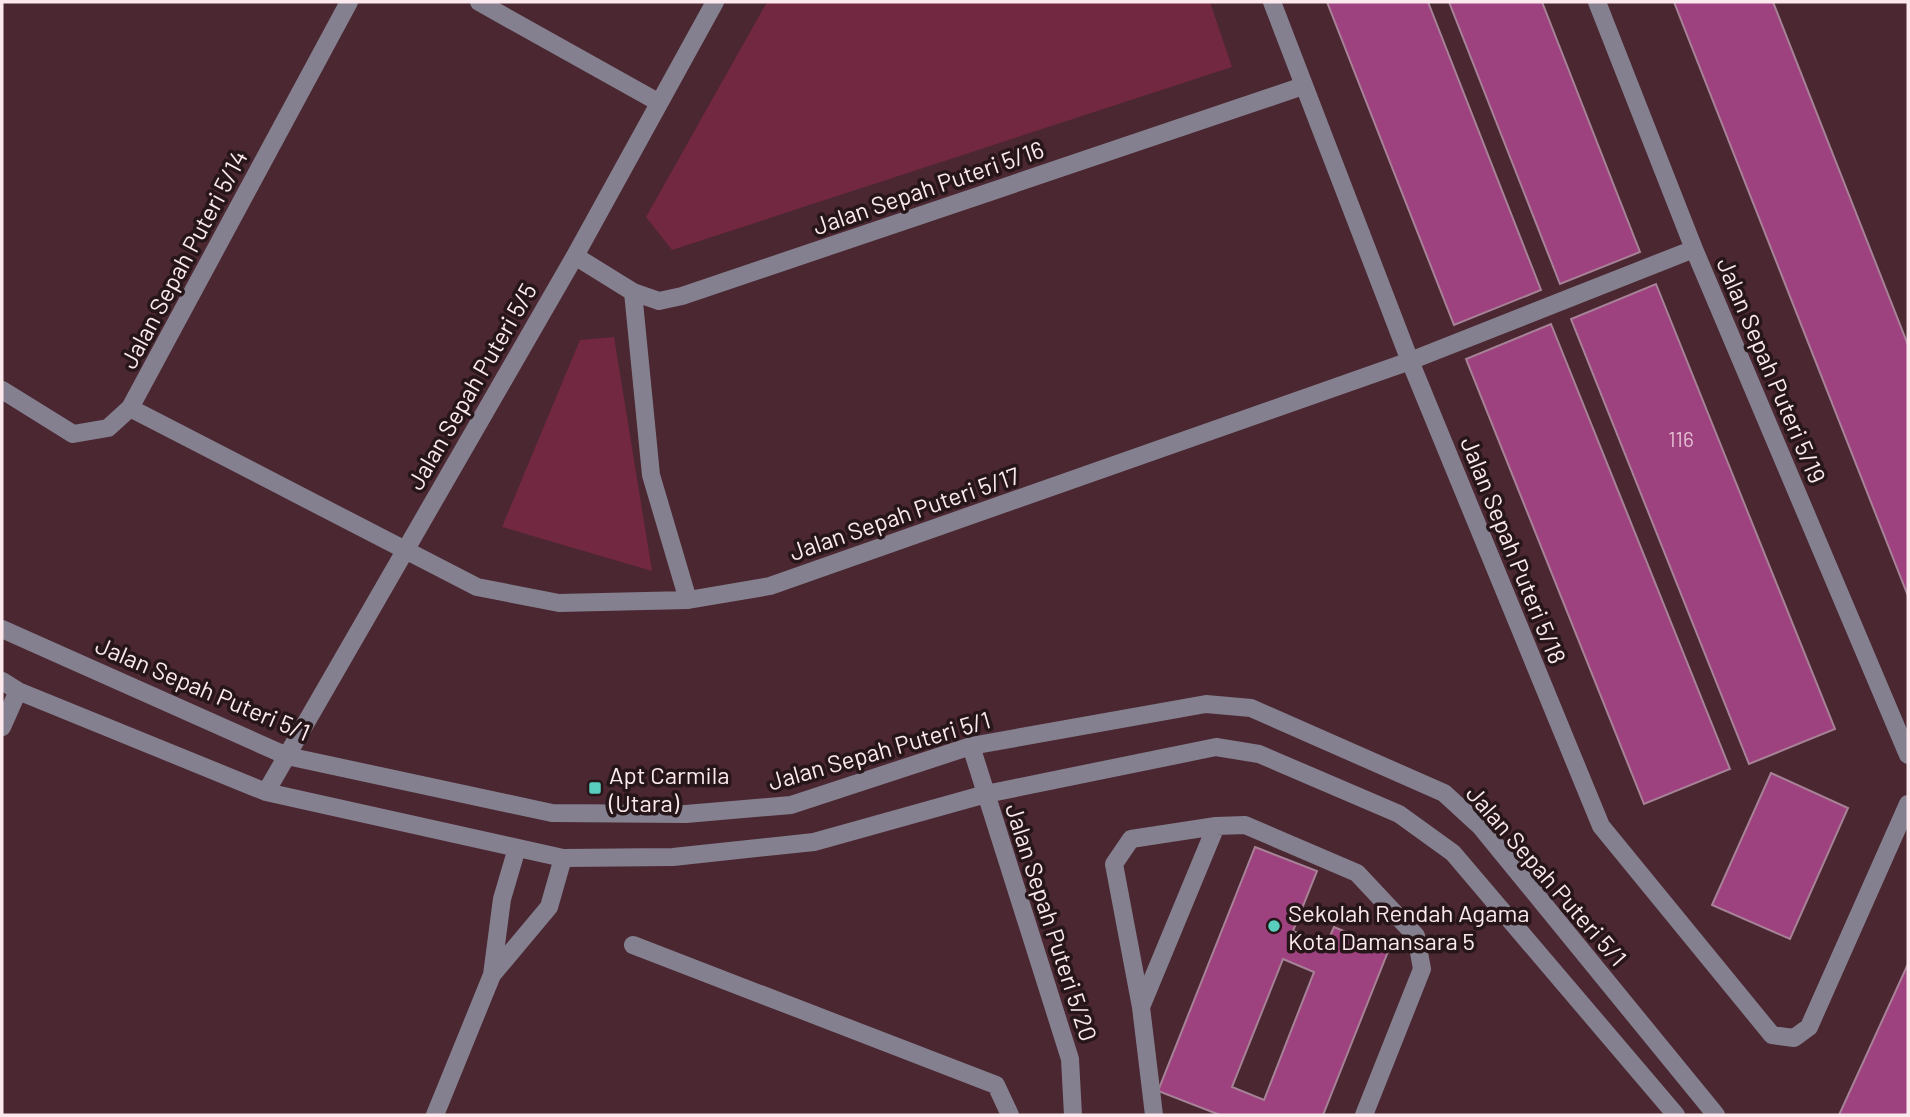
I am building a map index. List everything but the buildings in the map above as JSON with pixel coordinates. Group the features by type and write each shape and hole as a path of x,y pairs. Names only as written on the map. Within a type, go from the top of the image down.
{"street":[{"name":"Jalan Sepah Puteri 5/14","path":"2,390 73,434 108,429 130,408 349,2"},
{"path":"478,2 658,102"},
{"name":"Jalan Sepah Puteri 5/5","path":"266,792 575,256 715,2"},
{"name":"Jalan Sepah Puteri 5/18","path":"1272,2 1410,361 1601,826 1772,1035 1794,1038 1809,1027 1908,803"},
{"name":"Jalan Sepah Puteri 5/19","path":"1597,2 1694,249 1908,755"},
{"name":"Jalan Sepah Puteri 5/16","path":"575,256 633,292 659,301 682,296 1303,86"},
{"name":"Jalan Sepah Puteri 5/17","path":"130,408 477,587 559,603 688,600 770,586 1410,361 1694,249"},
{"path":"633,292 651,475 688,600"},
{"name":"Jalan Sepah Puteri 5/1","path":"2,629 287,756 552,813 686,814 791,805 971,747 1206,704 1251,708 1444,793 1480,826 1716,1115"},
{"path":"2,681 18,691 266,792 563,858 673,857 814,842 986,794 1216,747 1259,754 1399,814 1453,853 1676,1115"},
{"path":"2,727 18,691"},
{"name":"Jalan Sepah Puteri 5/20","path":"971,747 1070,1059 1073,1115"},
{"path":"1154,1115 1141,1007 1114,864 1131,839 1216,826 1245,825 1357,873 1416,936 1422,969 1364,1115"},
{"path":"1141,1007 1216,826"},
{"path":"435,1115 492,975 502,899 517,848"},
{"path":"492,975 549,907 563,858"},
{"path":"633,945 996,1085 1010,1115"}],"shaded area":[{"path":"767,2 1210,2 1232,67 672,250 646,217"},
{"path":"614,337 652,571 502,527 580,340"}],"place":[{"name":"Apt Carmila (Utara)","path":"595,788"},
{"name":"Sekolah Rendah Agama Kota Damansara 5","path":"1274,926"}]}
